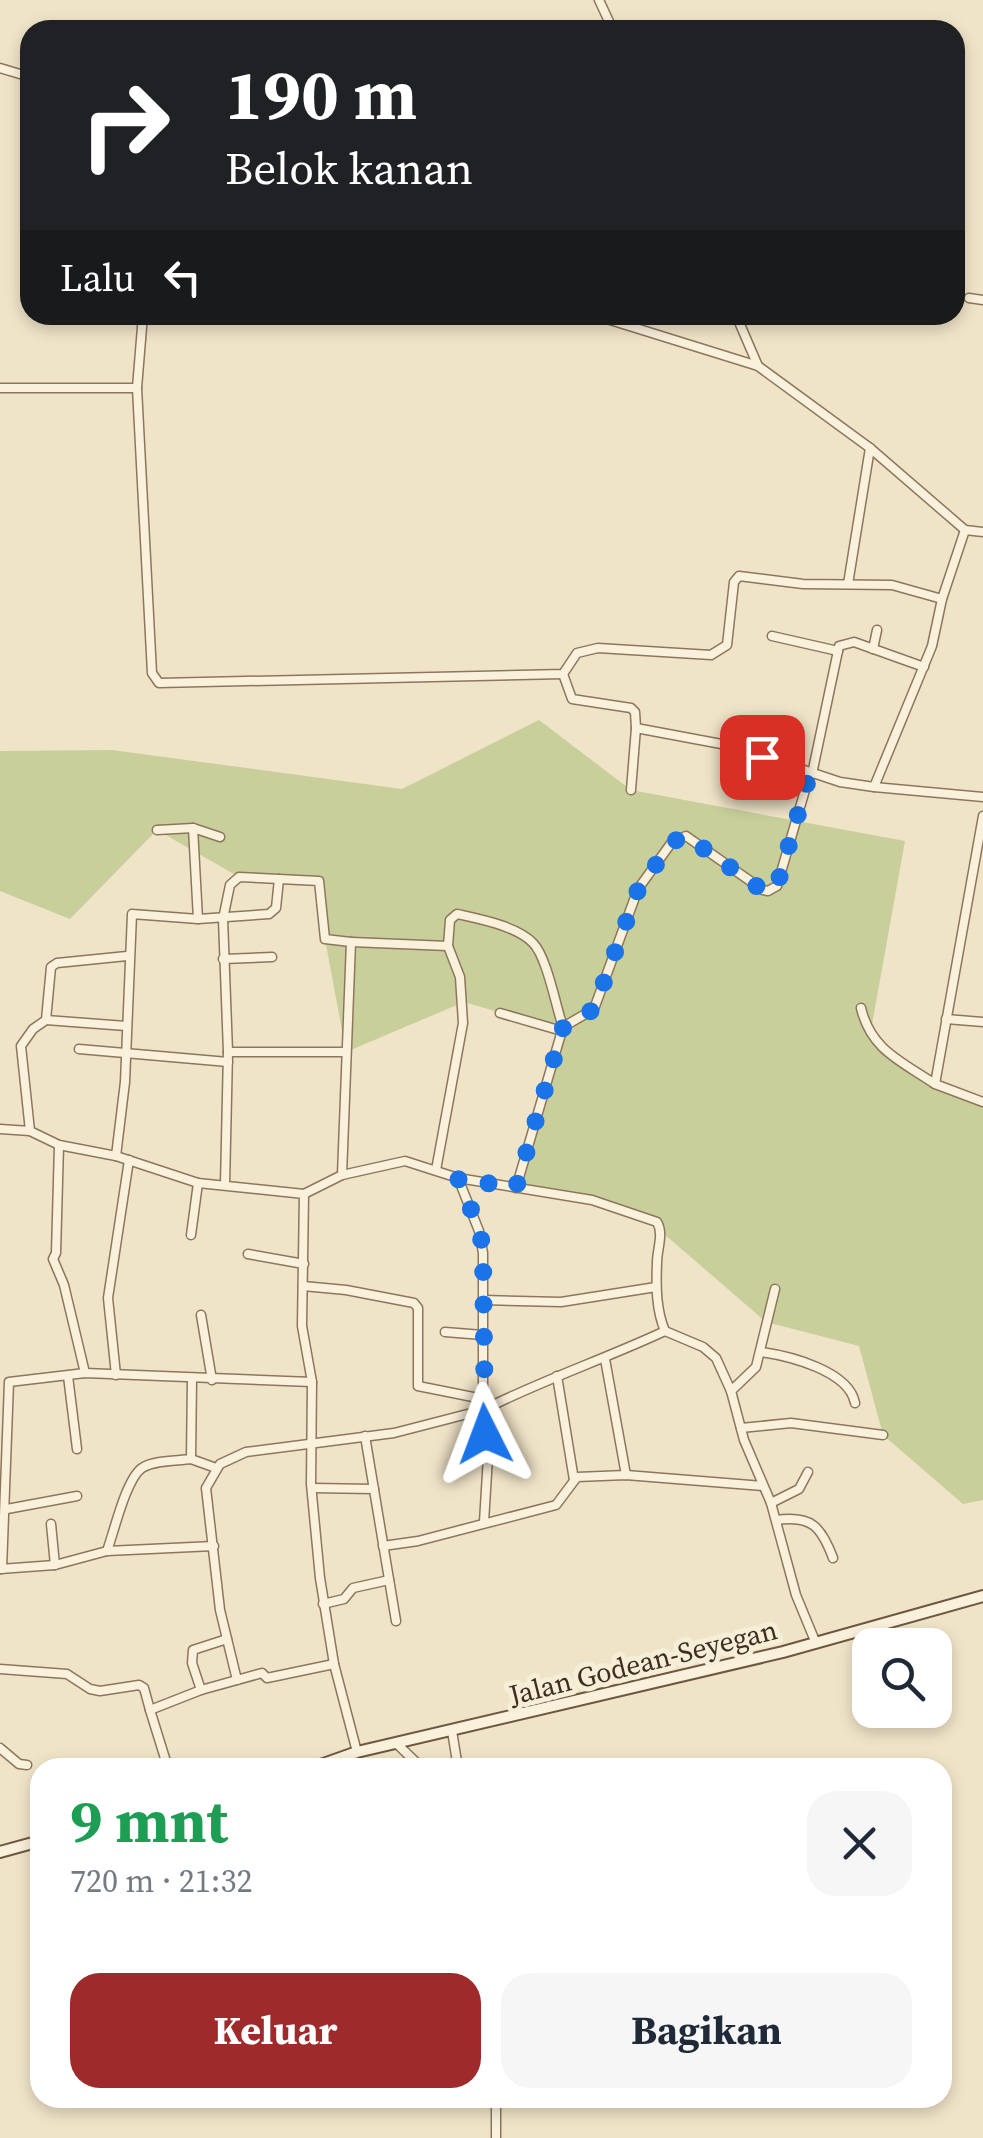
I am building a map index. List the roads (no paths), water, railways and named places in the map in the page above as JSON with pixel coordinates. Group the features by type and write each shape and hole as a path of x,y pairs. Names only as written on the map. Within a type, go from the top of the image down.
{"main road":[{"name":"Jalan Godean-Seyegan","path":"340,1758 783,1652 983,1596"},
{"path":"0,1852 30,1844"}],"street":[{"path":"969,298 983,300"},
{"path":"141,325 137,388 152,673 156,682 563,674"},
{"path":"626,325 758,366 870,448 965,530 983,532"},
{"path":"740,325 758,366"},
{"path":"0,388 137,388"},
{"path":"848,584 870,448"},
{"path":"874,788 912,688 924,667 965,530"},
{"path":"631,790 635,712 631,708 572,699 563,674 571,658 591,649 711,655 720,651 726,645 734,582 740,576 803,584 892,585 942,599"},
{"path":"874,649 877,630"},
{"path":"772,636 838,651"},
{"path":"500,1013 563,1029 594,1009 638,890 672,842 686,836 762,890 777,886 811,773 838,651 846,642 924,667"},
{"path":"636,728 732,746 852,785 983,797"},
{"path":"935,1084 983,816"},
{"path":"157,830 193,828 220,837"},
{"path":"193,828 198,919"},
{"path":"225,1185 228,1057 223,919 234,879 320,882 325,939 448,946"},
{"path":"116,1156 126,1051 132,914 223,919 274,912 279,879"},
{"path":"436,1170 463,1023 460,977 448,946 450,920 457,914 529,939 538,950 563,1029 516,1188"},
{"path":"342,1176 351,942"},
{"path":"46,1020 48,983 54,964 128,956"},
{"path":"223,959 272,957"},
{"path":"861,1008 866,1028 876,1044 935,1084 983,1102"},
{"path":"946,1019 983,1022"},
{"path":"30,1132 21,1046 32,1028 46,1020 126,1026"},
{"path":"78,1049 228,1057 346,1052"},
{"path":"0,1129 30,1132 59,1145 116,1156 198,1183 304,1194 342,1176 405,1161 458,1178 592,1200 657,1222 661,1228 656,1287 660,1318 665,1331 703,1347 716,1358 731,1391 776,1520 796,1594 815,1641"},
{"path":"59,1145 53,1259 64,1286 85,1374"},
{"path":"116,1375 108,1298 129,1160"},
{"path":"458,1178 480,1231 484,1300 482,1410 488,1457 484,1522"},
{"path":"191,1235 198,1183"},
{"path":"304,1194 302,1326 312,1382 312,1488 323,1604 356,1752"},
{"path":"248,1254 304,1264"},
{"path":"303,1286 414,1303 418,1308 418,1386 483,1400"},
{"path":"484,1300 561,1302 656,1287"},
{"path":"731,1391 756,1367 776,1289"},
{"path":"201,1315 212,1380"},
{"path":"237,1680 217,1592 206,1488 216,1468 230,1457 246,1452 394,1433 482,1410 534,1384 605,1359 665,1331"},
{"path":"445,1332 483,1335"},
{"path":"761,1352 790,1357 845,1382 856,1403"},
{"path":"605,1359 626,1474"},
{"path":"214,1546 107,1552 54,1565 1,1569 7,1509 3,1404 9,1382 85,1374 312,1382"},
{"path":"68,1376 77,1449"},
{"path":"383,1546 556,1506 574,1480 557,1376"},
{"path":"191,1460 192,1379"},
{"path":"741,1428 791,1423 883,1436"},
{"path":"365,1436 396,1621"},
{"path":"107,1552 123,1503 140,1469 148,1464 191,1460 216,1468"},
{"path":"770,1503 800,1489 808,1472"},
{"path":"574,1480 626,1474 763,1486"},
{"path":"312,1488 374,1489"},
{"path":"7,1509 77,1496"},
{"path":"776,1520 797,1517 814,1526 824,1534 833,1558"},
{"path":"51,1524 54,1565"},
{"path":"323,1604 344,1599 353,1588 389,1580"},
{"path":"201,1690 192,1662 193,1650 227,1639"},
{"path":"150,1710 262,1673 267,1678 334,1664"},
{"path":"0,1669 67,1674 100,1691 139,1685 144,1688 165,1758"},
{"path":"452,1731 456,1758"},
{"path":"397,1744 412,1758"},
{"path":"0,1748 19,1764 27,1765"},
{"path":"496,2108 496,2138"}]}
